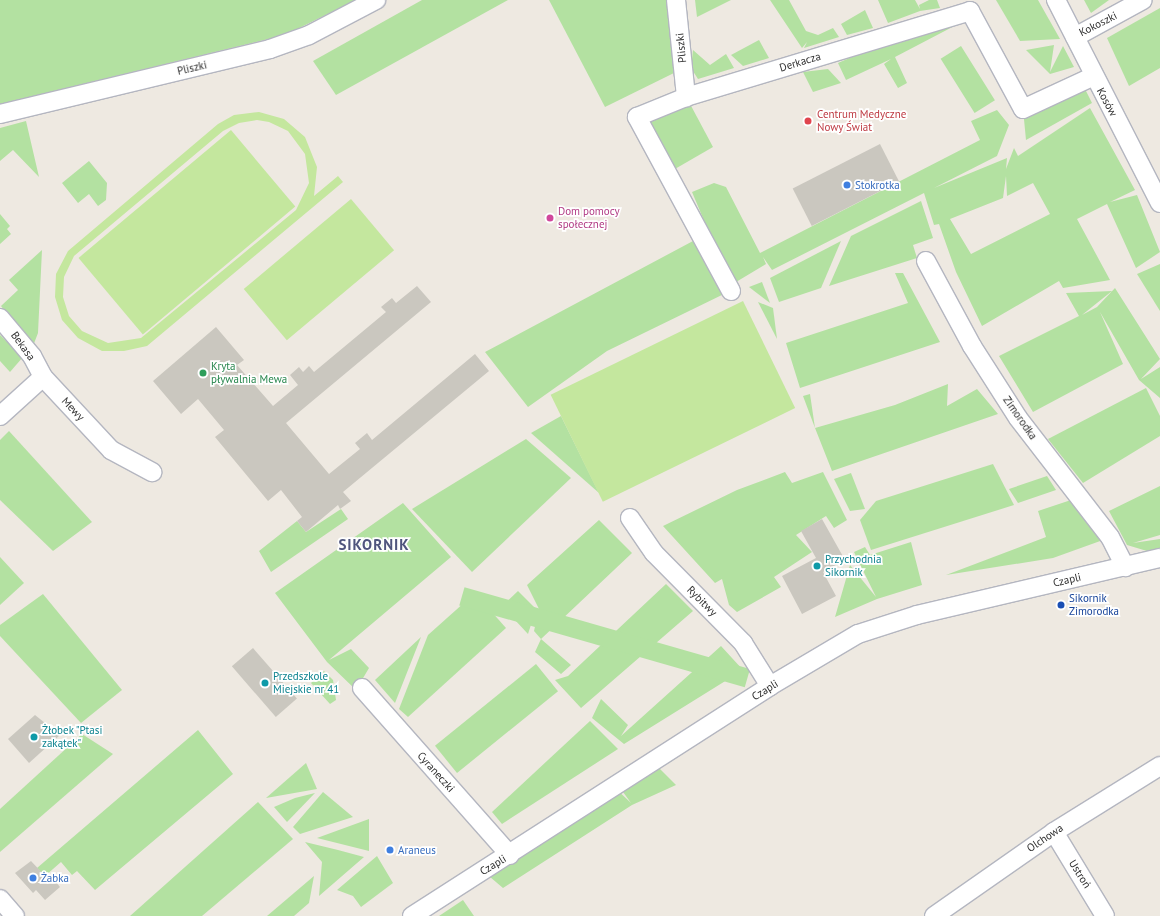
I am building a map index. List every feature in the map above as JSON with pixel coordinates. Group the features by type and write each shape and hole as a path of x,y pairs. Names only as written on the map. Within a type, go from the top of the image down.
{"street":[{"name":"Pliszki","path":"0,114 270,49 302,38 376,0"},
{"name":"Pliszki","path":"676,0 686,97"},
{"name":"Kosów","path":"1056,0 1160,203"},
{"name":"Kokoszki","path":"1074,36 1143,0"},
{"name":"Derkacza","path":"731,290 637,117 686,97 970,11 1023,110 1094,76"},
{"name":"Zimorodka","path":"926,261 972,346 1018,418 1110,537 1125,567"},
{"name":"Bekasa","path":"0,318 32,356 43,377"},
{"path":"0,416 43,377"},
{"name":"Mewy","path":"43,377 111,450 152,472"},
{"name":"Rybitwy","path":"630,518 654,553 743,643 770,686"},
{"name":"Czapli","path":"412,916 510,855 770,686 858,634 917,615 1160,558"},
{"name":"Cyraneczki","path":"362,688 510,855"},
{"name":"Olchowa","path":"934,916 1054,832 1160,766"},
{"name":"Ustroń","path":"1054,832 1105,916"},
{"path":"0,899 15,916"}],"green space":[{"path":"0,0 356,0 285,35 0,104"},
{"path":"422,0 508,0 336,95 313,61"},
{"path":"549,0 667,0 676,72 605,107"},
{"path":"695,0 731,0 697,17"},
{"path":"770,0 789,0 806,31 818,35 833,28 839,37 804,48 807,42 802,48"},
{"path":"878,0 915,0 920,9 919,5 929,0 937,0 940,8 920,11 888,23"},
{"path":"996,0 1038,0 1060,39 1020,41"},
{"path":"1084,0 1109,0 1091,13"},
{"path":"1160,8 1160,68 1129,86 1107,38"},
{"path":"865,10 873,28 847,35 841,24"},
{"path":"962,22 895,57 907,83 898,88 884,64 891,59 846,80 838,63 884,43"},
{"path":"759,40 769,58 743,66 731,55"},
{"path":"1054,45 1050,72 1063,46 1074,67 1050,74 1026,50"},
{"path":"961,46 995,100 975,113 941,59"},
{"path":"693,50 710,65 726,54 734,68 698,79 691,68"},
{"path":"828,69 841,83 813,92 803,72"},
{"path":"1082,83 1092,103 1026,140 1023,109"},
{"path":"689,102 713,147 668,173 643,114"},
{"path":"1090,108 1135,190 1110,202 1137,195 1160,252 1136,268 1107,204 1077,219 1110,280 1063,288 1059,281 982,326 956,272 939,224 934,225 924,193 772,270 763,257 766,264 731,285 692,192 714,183 726,187 760,253 980,140 971,121 997,110 1009,125 997,156 934,188 1007,158 1006,169 1014,148 1018,156","holes":["1006,176 1007,196 1033,183 1050,214 971,254 950,219 1003,198"]},
{"path":"259,112 284,119 305,137 317,167 314,196 338,176 343,182 147,346 124,351 102,351 78,338 62,320 55,297 56,274 68,251 218,124 234,115","holes":["257,120 269,122 288,131 305,154 309,183 296,210 141,338 108,343 82,331 69,316 63,297 64,277 74,256 223,131 239,123"]},
{"path":"26,121 39,177 13,150 0,161 0,128"},
{"path":"231,130 295,207 143,335 79,258"},
{"path":"89,161 107,183 106,200 98,206 89,194 78,203 62,183"},
{"path":"351,199 394,250 287,340 244,289"},
{"path":"921,201 933,238 913,245 917,258 829,286 851,236"},
{"path":"0,214 10,226 7,229 11,234 0,244"},
{"path":"693,241 726,293 607,351 528,407 485,352"},
{"path":"841,241 821,288 779,302 770,278"},
{"path":"42,250 38,333 33,346 1,306 18,290 9,280"},
{"path":"1160,264 1160,311 1137,274"},
{"path":"895,273 903,273 940,342 800,388 786,343 908,303"},
{"path":"762,282 770,303 749,287"},
{"path":"1115,288 1160,359 1141,379 1160,367 1160,398 1139,380 1100,312 1123,364 1033,412 999,356 1079,316 1066,293 1112,291 1082,315 1097,307"},
{"path":"743,301 795,408 603,502 551,395"},
{"path":"758,302 773,308 777,339"},
{"path":"0,335 23,357 10,372 0,361"},
{"path":"948,384 947,406 977,389 998,414 832,471 815,428 895,405"},
{"path":"1146,388 1160,416 1160,436 1083,483 1048,439"},
{"path":"810,394 815,428 803,396"},
{"path":"561,416 599,493 531,433"},
{"path":"9,431 92,522 53,551 0,500 0,440"},
{"path":"526,439 571,478 472,572 412,509"},
{"path":"993,464 1014,505 871,550 860,520 876,501"},
{"path":"785,472 792,483 823,472 847,520 834,528 826,516 796,535 812,552 774,577 781,587 737,612 729,605 722,579 715,583 663,526 737,490"},
{"path":"851,473 865,509 850,511 834,479"},
{"path":"1047,476 1056,490 1018,503 1009,489"},
{"path":"1160,486 1160,535 1133,543 1160,539 1160,548 1147,551 1127,545 1109,511"},
{"path":"1074,499 1103,540 1053,558 946,575 1046,537 1038,511"},
{"path":"403,503 451,557 329,660 351,649 369,668 356,690 327,662 275,593"},
{"path":"341,509 348,519 271,572 259,551 297,521 306,532"},
{"path":"599,520 632,553 541,639 534,631 539,609 527,585"},
{"path":"911,542 922,585 877,599 835,617 850,565 876,597 854,552 865,547 870,555"},
{"path":"0,557 24,583 0,605"},
{"path":"666,584 693,611 581,708 555,680 568,676"},
{"path":"465,587 750,669 745,687 459,605"},
{"path":"518,591 536,609 528,634 502,606"},
{"path":"475,593 506,628 408,717 399,709 428,635"},
{"path":"43,594 122,690 81,723 0,636 0,625"},
{"path":"421,637 395,703 375,680"},
{"path":"541,639 571,665 561,674 535,652"},
{"path":"721,646 743,670 624,744 592,718 601,699 628,725 621,736"},
{"path":"536,664 558,691 457,773 435,746"},
{"path":"324,671 333,680 336,700 330,704 311,683"},
{"path":"590,721 618,749 502,824 492,812"},
{"path":"198,730 233,774 95,890 77,871 72,875 61,862 45,876 37,868"},
{"path":"82,734 113,754 0,852 0,809"},
{"path":"306,763 317,789 266,798"},
{"path":"657,766 676,785 632,805 503,888 483,871 614,787 631,803 618,785"},
{"path":"323,792 353,817 300,834 293,827"},
{"path":"315,793 287,822 274,807 295,798"},
{"path":"258,802 293,839 202,916 130,916"},
{"path":"369,819 369,851 317,838"},
{"path":"305,842 364,857 319,896 322,862"},
{"path":"377,856 393,883 361,907 353,896 337,890"},
{"path":"314,876 309,903 294,916 267,916"},
{"path":"463,900 474,916 439,916"}],"building":[{"name":"Stokrotka","path":"880,144 899,181 812,226 793,188"},
{"path":"417,286 431,302 286,423 329,474 360,449 355,443 367,433 372,440 475,354 489,371 343,492 351,501 340,509 338,505 306,532 297,521 302,517 281,490 268,501 215,437 224,430 198,399 181,414 153,381 216,327 244,360 237,365 273,406 298,385 290,375 299,367 303,372 309,366 314,372 386,312 381,307 392,298 396,303"},
{"name":"Przychodnia Sikornik","path":"822,519 845,560 823,572 836,596 802,614 782,576 816,558 801,531"},
{"name":"Przedszkole Miejskie nr 41","path":"253,648 297,699 276,717 232,666"},
{"name":"Żłobek \"Ptasi zakątek\"","path":"35,715 60,735 29,763 8,739"},
{"name":"Żabka","path":"31,861 48,879 51,876 60,887 45,900 36,890 33,893 15,873"}],"place":[{"name":"Centrum Medyczne Nowy Świat","path":"808,121"},
{"name":"Stokrotka","path":"847,185"},
{"name":"Dom pomocy społecznej","path":"550,218"},
{"name":"Kryta pływalnia Mewa","path":"203,373"},
{"name":"Przychodnia Sikornik","path":"817,566"},
{"name":"Sikornik Zimorodka","path":"1061,605"},
{"name":"Przedszkole Miejskie nr 41","path":"265,683"},
{"name":"Żłobek \"Ptasi zakątek\"","path":"34,737"},
{"name":"Araneus","path":"390,850"},
{"name":"Żabka","path":"33,878"}],"district":[{"name":"SIKORNIK","path":"374,545"}]}
